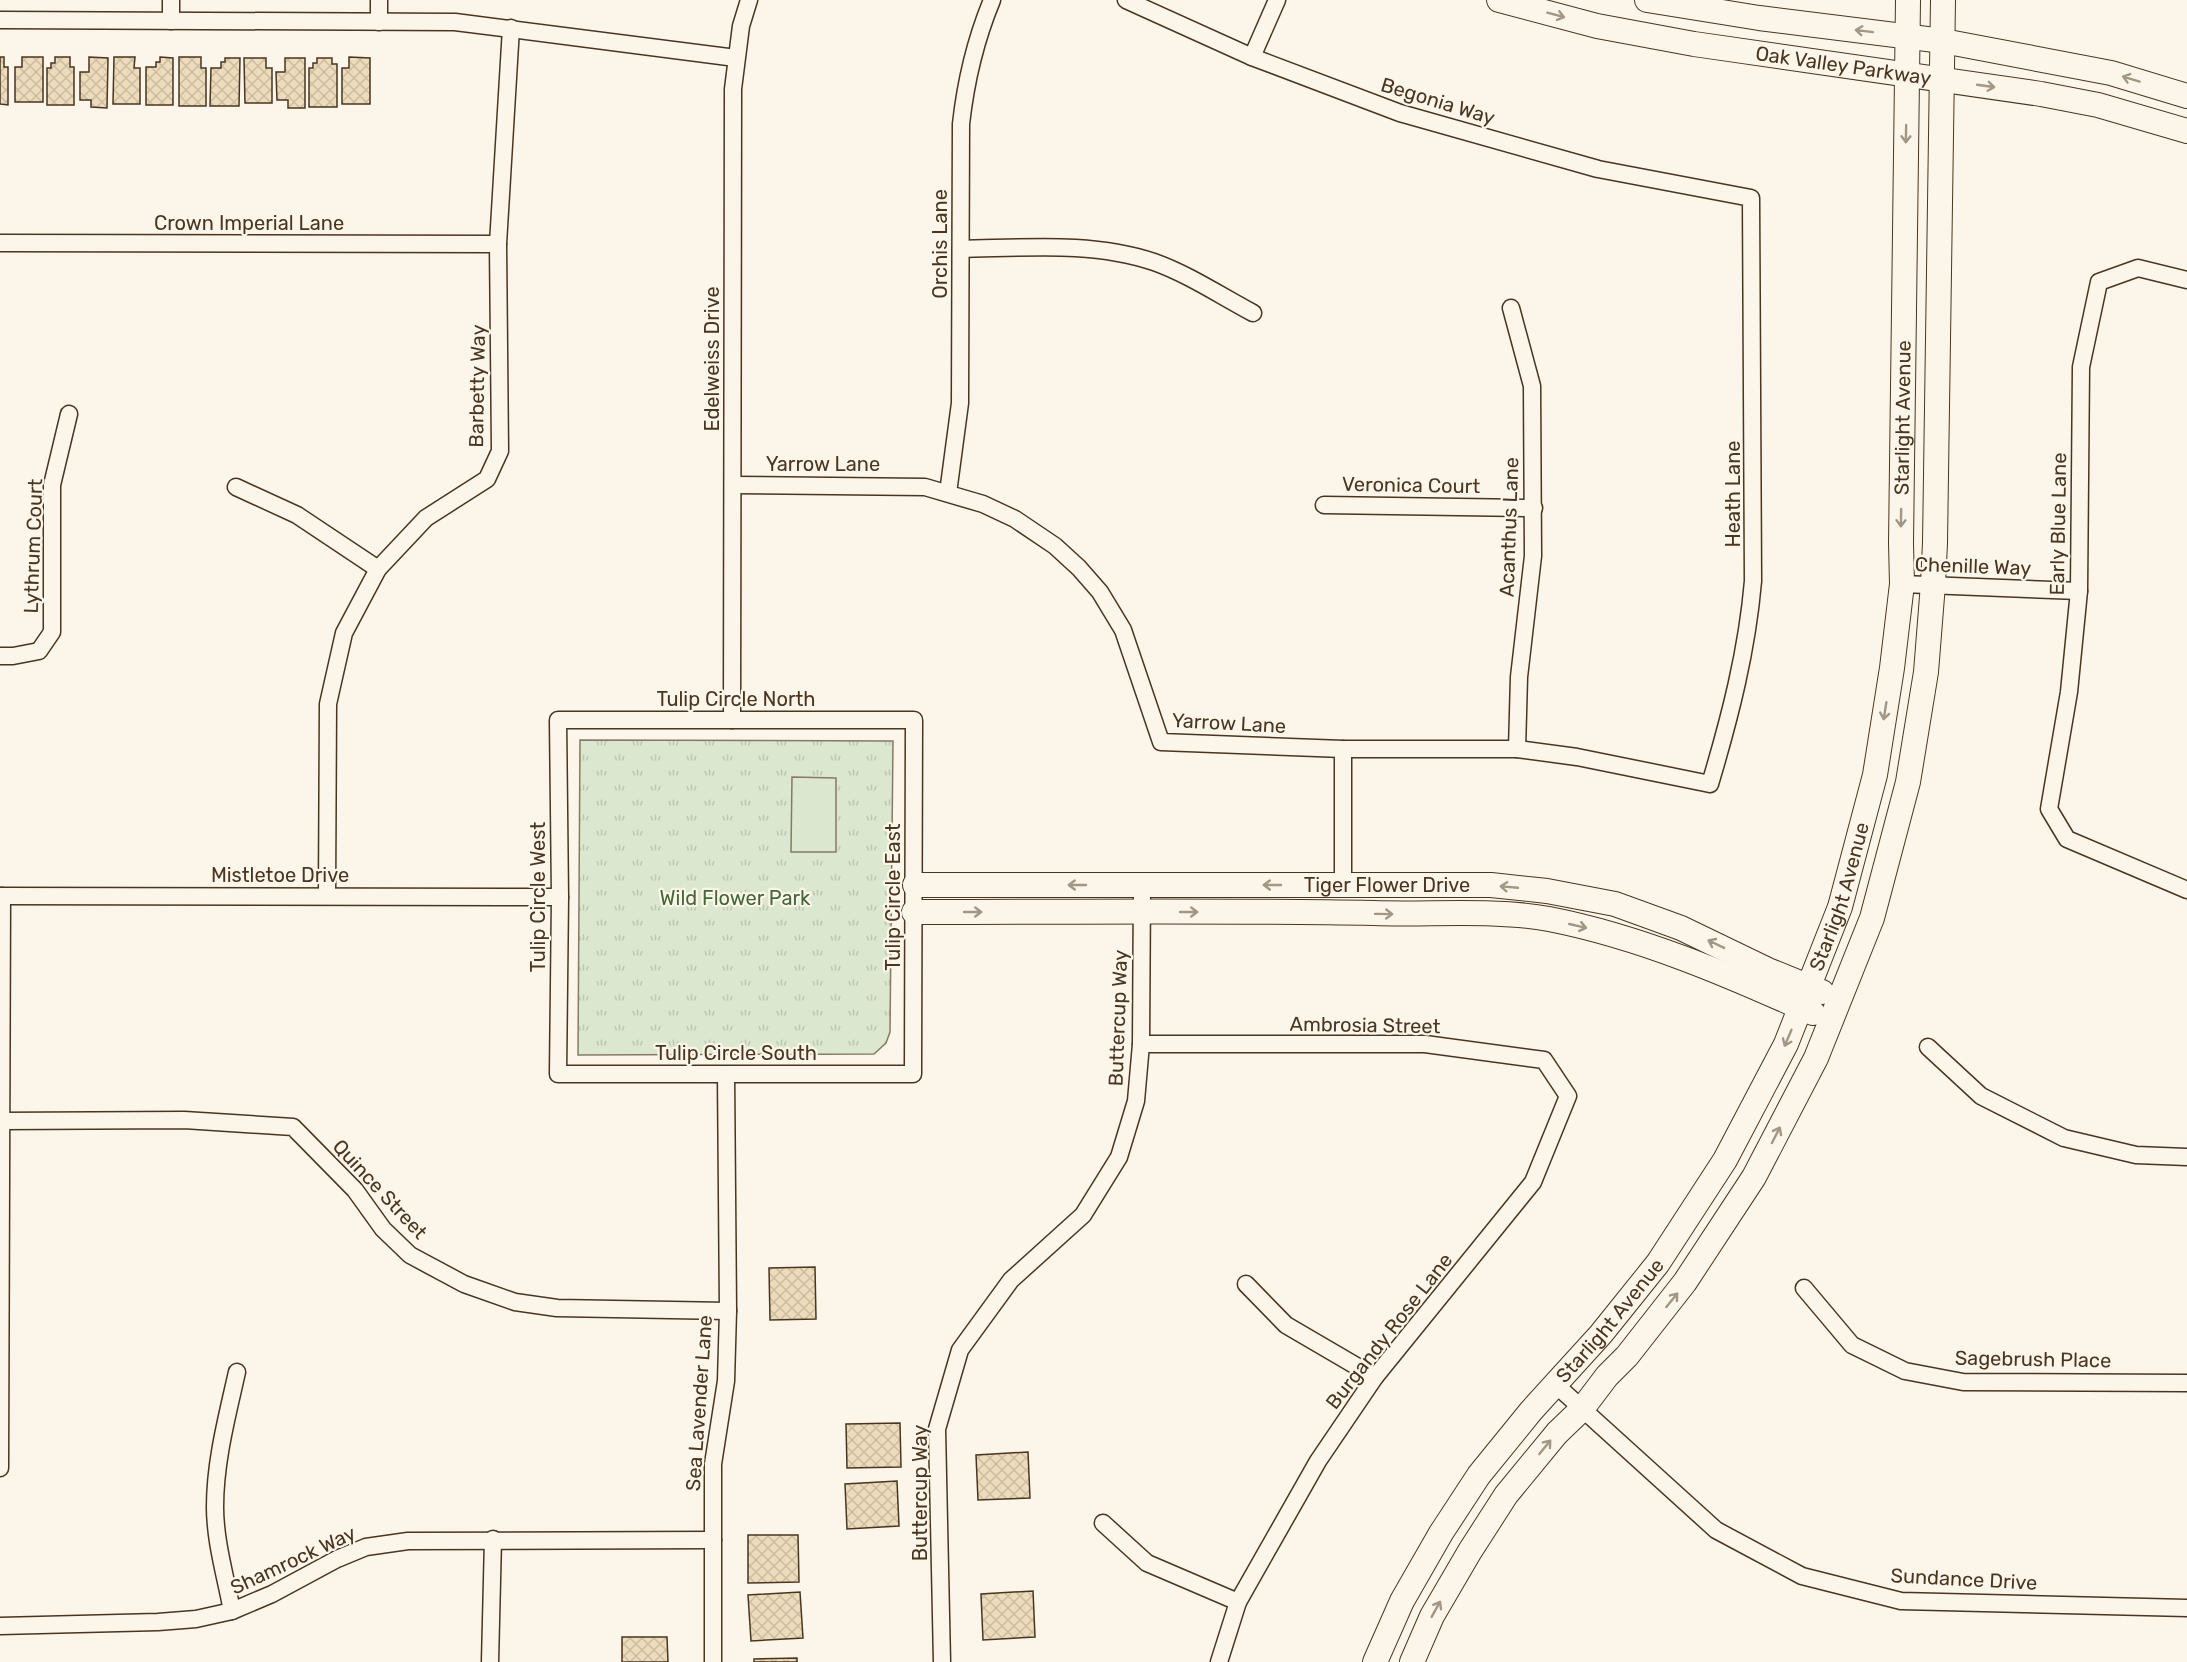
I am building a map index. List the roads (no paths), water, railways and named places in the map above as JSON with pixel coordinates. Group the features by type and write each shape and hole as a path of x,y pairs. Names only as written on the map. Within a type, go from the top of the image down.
{"street":[{"path":"171,0 171,21"},
{"path":"379,0 379,22"},
{"name":"Edelweiss Drive","path":"732,720 733,88 741,26 749,0"},
{"name":"Orchis Lane","path":"948,493 960,403 961,124 966,82 982,25 993,0"},
{"name":"Begonia Way","path":"1126,0 1252,57 1400,113 1531,152 1598,169 1751,198"},
{"path":"1252,57 1277,0"},
{"name":"Oak Valley Parkway","path":"1499,0 1597,26 1694,44 2041,94 2098,105 2187,131"},
{"name":"Oak Valley Parkway","path":"1647,0 1759,18 1943,41 2111,73 2187,96"},
{"name":"Starlight Avenue","path":"1375,1662 1402,1601 1479,1475 1530,1411 1601,1334 1658,1263 1719,1170 1786,1044 1840,907 1875,776 1902,584 1908,0"},
{"name":"Starlight Avenue","path":"1412,1662 1432,1616 1500,1504 1557,1433 1582,1409 1686,1282 1748,1187 1816,1058 1872,918 1908,782 1926,672 1934,584 1943,0"},
{"path":"0,20 455,22 736,58"},
{"name":"Barbetty Way","path":"327,897 328,704 344,633 378,568 426,518 487,478 500,451 498,244 511,28"},
{"name":"Heath Lane","path":"1710,784 1735,696 1750,618 1753,581 1751,198"},
{"name":"Crown Imperial Lane","path":"0,243 498,244"},
{"path":"961,249 1067,248 1126,255 1154,262 1179,273 1253,313"},
{"name":"Early Blue Lane","path":"2187,280 2138,268 2099,282 2081,367 2079,591 2069,692 2049,809 2067,839 2187,890"},
{"name":"Acanthus Lane","path":"1511,308 1532,386 1534,508 1533,556 1519,677 1517,749"},
{"name":"Lythrum Court","path":"6,656 39,651 51,632 52,485 69,414"},
{"name":"Yarrow Lane","path":"733,485 925,487 982,504 1016,519 1055,546 1100,592 1123,630 1161,742 1343,748 1517,749 1576,757 1710,784"},
{"path":"236,487 297,515 378,568"},
{"name":"Veronica Court","path":"1324,505 1534,508"},
{"name":"Chenille Way","path":"1902,584 2079,591"},
{"name":"Tulip Circle North","path":"558,720 914,720"},
{"name":"Tulip Circle West","path":"558,720 560,897 558,1074"},
{"name":"Tulip Circle East","path":"913,1074 914,720"},
{"path":"1343,748 1343,884"},
{"name":"Tiger Flower Drive","path":"915,885 1491,885 1547,891 1615,904 1681,928 1768,970 1804,997"},
{"name":"Buttercup Way","path":"942,1662 937,1430 960,1350 1011,1280 1083,1215 1119,1157 1136,1101 1141,1044 1142,885"},
{"path":"0,1468 1,896"},
{"name":"Mistletoe Drive","path":"1,896 560,897"},
{"name":"Tiger Flower Drive","path":"914,912 1501,915 1548,919 1661,951 1753,986 1804,997 1834,1010"},
{"name":"Ambrosia Street","path":"1141,1044 1425,1044 1544,1060 1568,1096"},
{"path":"1928,1047 1981,1096 2064,1138 2136,1155 2187,1157"},
{"name":"Tulip Circle South","path":"558,1074 913,1074"},
{"name":"Sea Lavender Lane","path":"712,1662 713,1464 726,1381 728,1311 726,1075"},
{"name":"Burgandy Rose Lane","path":"1219,1662 1238,1602 1318,1461 1374,1377 1533,1182 1568,1096"},
{"name":"Quince Street","path":"1,1121 184,1120 293,1127 355,1190 383,1228 410,1255 464,1284 515,1302 557,1308 728,1311"},
{"path":"1246,1284 1286,1325 1374,1377"},
{"name":"Sagebrush Place","path":"1804,1288 1852,1345 1905,1371 1963,1382 2187,1383"},
{"path":"232,1611 215,1510 218,1455 237,1372"},
{"name":"Sundance Drive","path":"1556,1385 1716,1530 1802,1576 1901,1601 2187,1608"},
{"path":"1103,1523 1148,1563 1238,1602"},
{"path":"490,1662 493,1539"},
{"name":"Shamrock Way","path":"0,1626 196,1619 232,1611 272,1594 337,1559 366,1547 408,1541 713,1540"}],"park label":[{"name":"Wild Flower Park","path":"735,898"}]}
